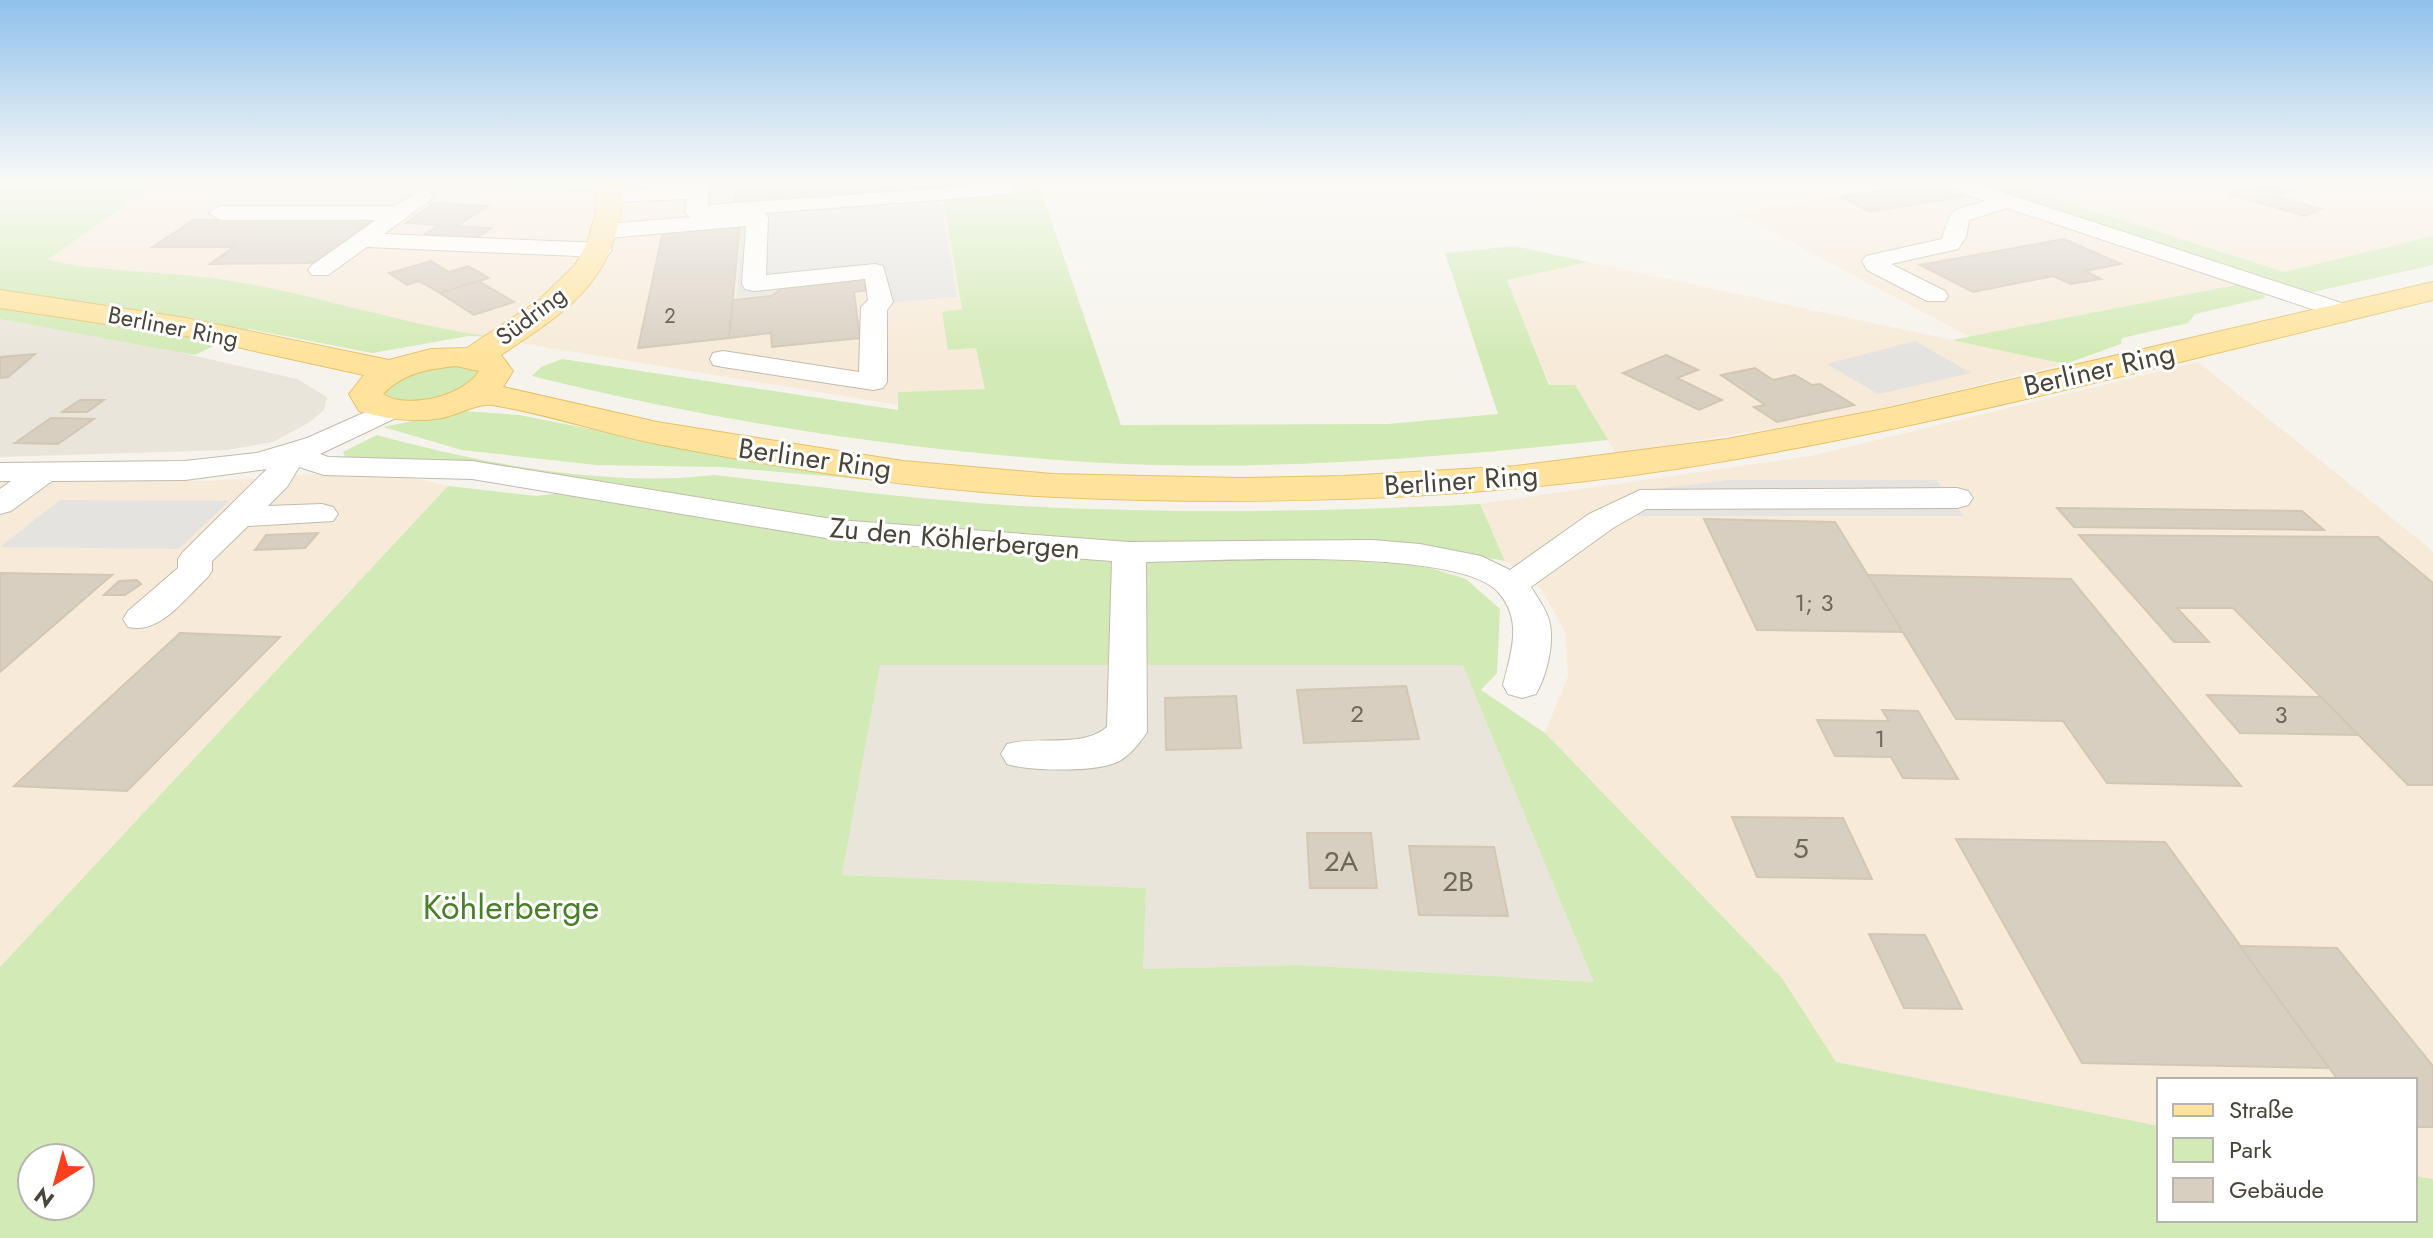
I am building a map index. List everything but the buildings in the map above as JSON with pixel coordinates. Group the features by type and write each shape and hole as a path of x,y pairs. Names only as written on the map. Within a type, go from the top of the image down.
{"main road":[{"name":"Südring","path":"388,411 434,408 477,375 584,273 604,241"},
{"name":"Berliner Ring","path":"0,299 186,327 392,371 434,358 477,375 657,433 903,472 1052,485 1241,490 1344,488 1516,477 1727,450 1889,419 2433,291"},
{"path":"388,411 371,404 366,394 374,383 392,371"}],"street":[{"path":"320,270 360,241"},
{"path":"377,241 562,250 601,241"},
{"path":"538,241 562,250"},
{"path":"723,359 873,382 874,307 881,302 875,271 754,284 756,241"},
{"path":"1936,296 1875,265 1874,261 1950,244 1952,241"},
{"path":"2129,241 2345,312"},
{"path":"0,472 186,470 238,464 292,453 344,434 388,411"},
{"path":"141,619 195,571 195,559 276,480 292,453"},
{"name":"Zu den Köhlerbergen","path":"292,453 324,466 472,470 838,530 1129,552 1373,550 1420,554 1469,563 1512,584"},
{"path":"0,504 45,471"},
{"path":"1522,685 1533,641 1531,618 1512,584 1601,521 1640,500 1957,498"},
{"path":"239,516 322,514"},
{"path":"1021,754 1104,752 1127,732 1129,552"}],"shaded area":[{"path":"75,241 950,241 962,310 949,350 976,348 986,389 898,392 899,405 441,330 306,296 46,261"},
{"path":"740,241 948,241 957,297 889,303 874,274 796,281 770,295 737,297"},
{"path":"1788,241 2120,241 2246,282 1972,338"},
{"path":"2187,241 2413,241 2284,272"},
{"path":"1588,262 2065,364 1853,415 1616,454 1575,386 1550,385 1507,280"},
{"path":"0,319 147,345 297,379 327,397 324,410 310,422 273,442 227,450 0,457"},
{"path":"1915,341 1971,373 1878,394 1827,364"},
{"path":"2198,362 2433,551 2433,1179 2417,1176 2417,1078 2157,1078 2157,1126 1836,1062 1782,978 1545,733 1568,676 1565,632 1541,589 1505,561 1480,504 1811,456"},
{"path":"316,474 420,479 448,486 0,967 0,479 74,477 208,481"},
{"path":"1729,480 1936,480 1964,516 1638,516 1639,491"},
{"path":"60,500 229,501 179,549 0,547"},
{"path":"880,664 1464,665 1595,982 1298,965 1142,969 1146,888 842,875"}],"green space":[{"path":"0,241 75,241 47,260 253,285 425,325 495,337 469,336 372,353 249,329 195,355 0,319"},
{"path":"950,241 1058,241 1121,425 1388,424 1498,414 1445,253 1515,246 1588,262 1507,280 1549,385 1575,385 1608,440 1403,458 1263,465 1058,460 926,447 794,429 662,405 532,376 541,367 562,359 898,410 898,392 985,389 976,348 948,350 942,312 962,309"},
{"path":"2132,241 2187,241 2284,272 2413,241 2433,241 2433,265 2300,295"},
{"path":"2240,284 2262,292 2265,298 2195,314 2188,323 2122,338 2121,344 2065,364 1952,340"},
{"path":"434,363 478,367 482,374 467,390 412,404 386,398 383,391 387,383"},
{"path":"462,411 519,415 727,456 909,483 721,467 596,465 462,450 383,427"},
{"name":"Köhlerberge","path":"377,435 457,455 588,475 673,478 713,475 1021,506 1250,511 1480,504 1505,561 1414,544 1414,563 1466,579 1500,609 1497,673 1481,690 1545,733 1782,978 1836,1062 2157,1126 2157,1222 2417,1222 2417,1176 2433,1179 2433,1238 0,1238 0,967 448,486 536,496 629,485 454,461 345,457 343,452","holes":["880,665 1463,665 1594,982 1298,965 1143,969 1146,888 842,875"]}]}
